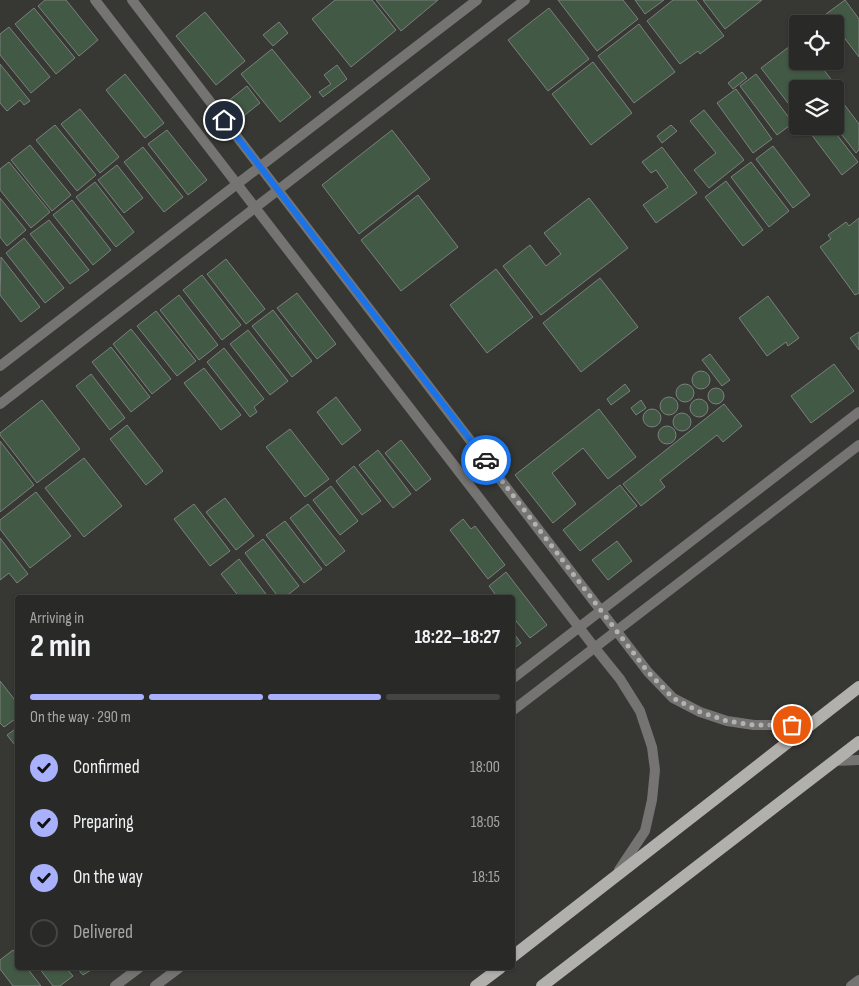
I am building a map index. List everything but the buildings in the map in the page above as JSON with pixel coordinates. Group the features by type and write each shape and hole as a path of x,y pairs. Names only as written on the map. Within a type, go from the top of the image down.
{"main road":[{"path":"515,955 859,687"},
{"path":"542,986 859,742"},
{"path":"476,986 497,970"}],"street":[{"path":"94,0 620,679 640,711 652,747 655,770 652,800 645,831 616,875"},
{"path":"132,0 648,672 673,698 700,712 727,721 754,725 811,724"},
{"path":"0,366 476,0"},
{"path":"0,404 525,0"},
{"path":"515,677 859,412"},
{"path":"515,710 859,445"},
{"path":"835,761 859,760"},
{"path":"115,986 136,970"},
{"path":"155,986 176,970"},
{"path":"851,986 859,980"}],"way so far":[{"path":"486,460 648,672 673,698 700,712 727,721 754,725 792,725"}],"route":[{"path":"224,120 486,460"}]}
